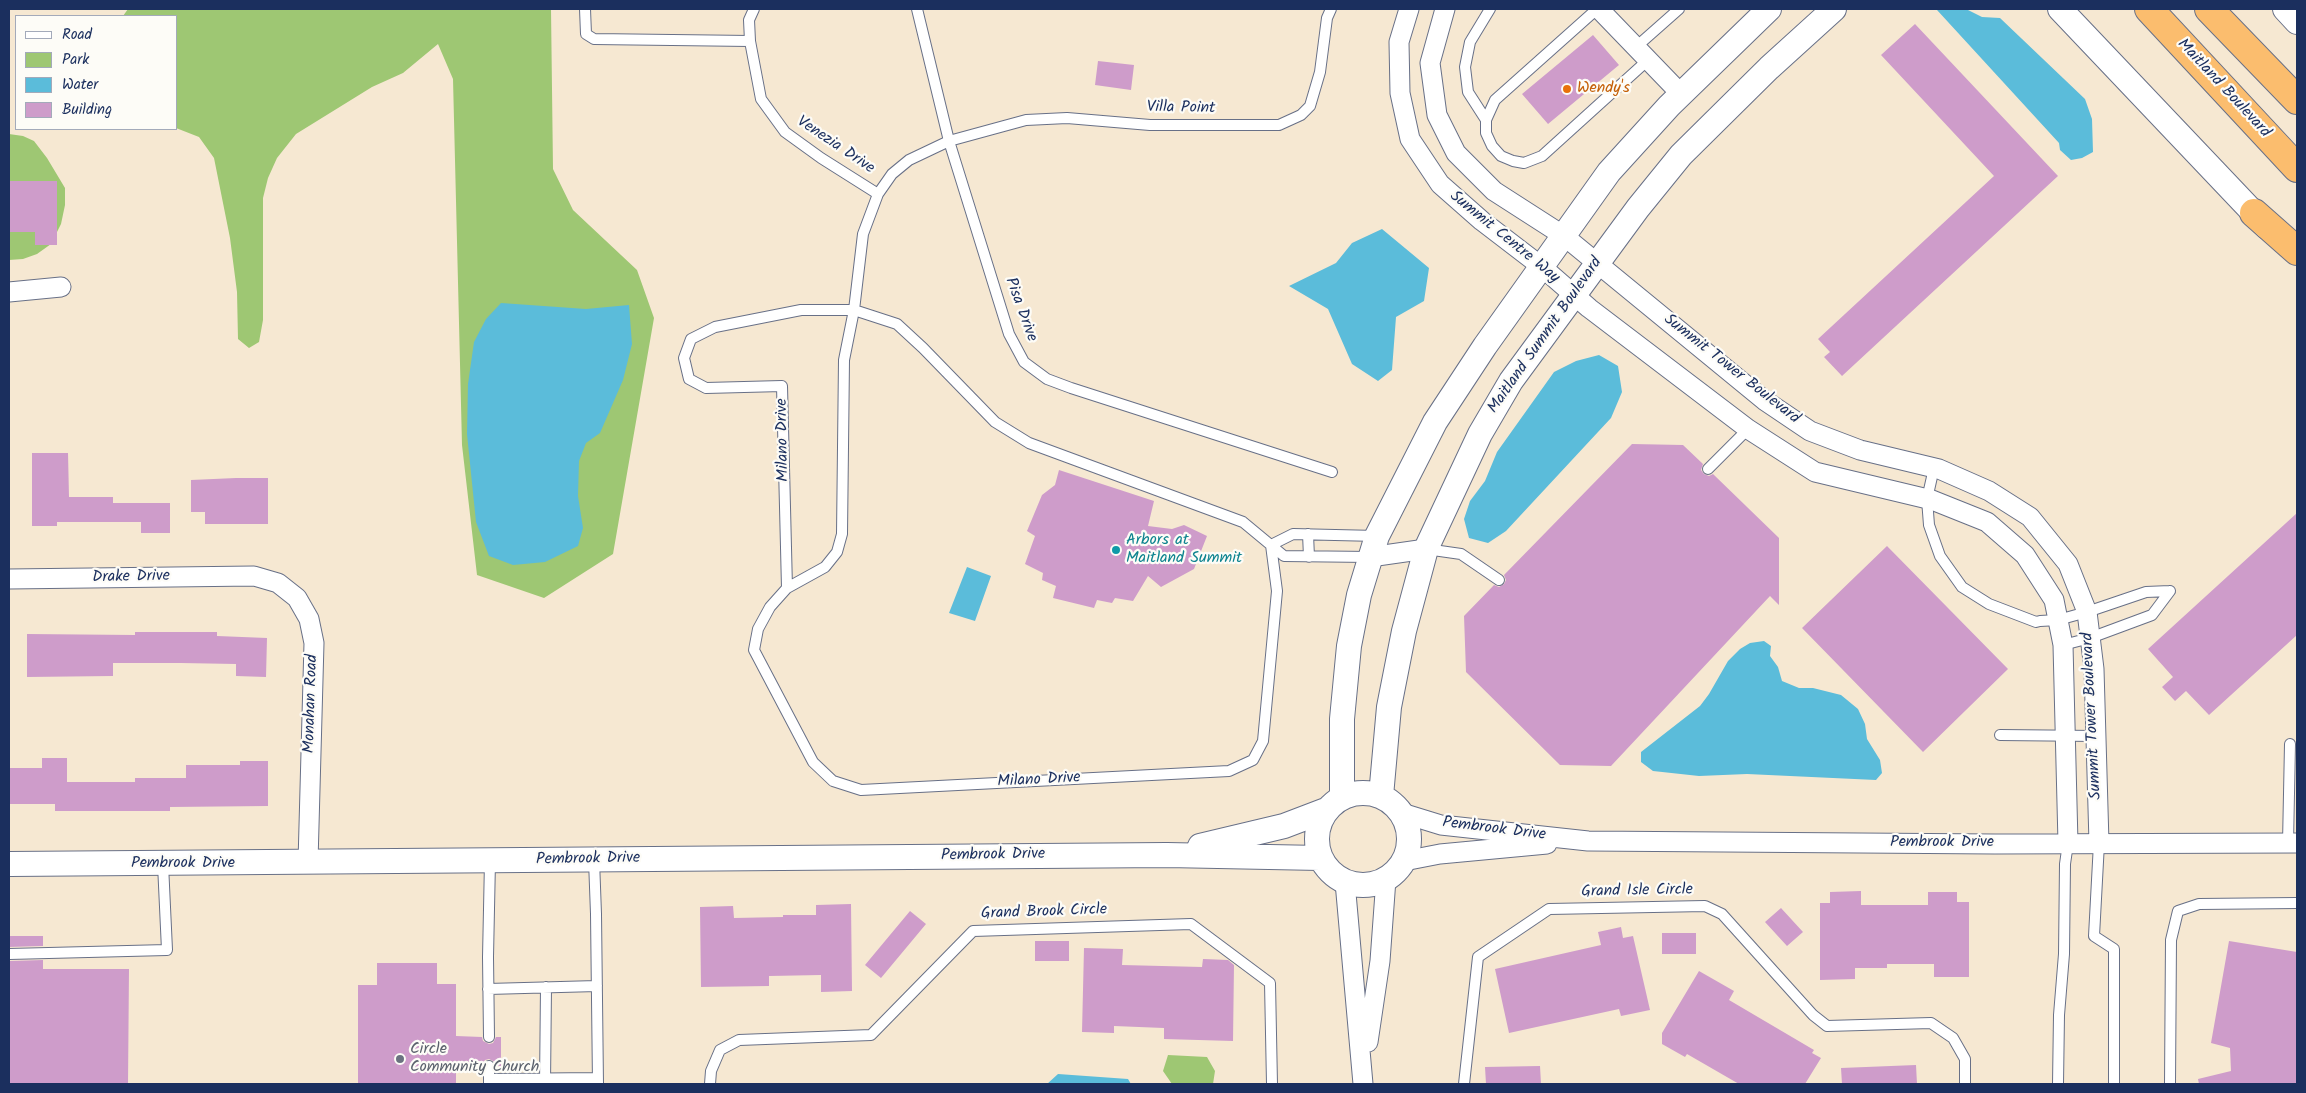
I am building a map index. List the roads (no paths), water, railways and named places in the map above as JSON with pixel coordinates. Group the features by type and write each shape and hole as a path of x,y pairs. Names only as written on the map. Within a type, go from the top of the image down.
{"highway":[{"name":"Maitland Boulevard","path":"2149,9 2297,168"},
{"path":"2209,9 2297,100"},
{"path":"2254,213 2297,251"}],"street":[{"name":"Summit Centre Way","path":"1409,9 1399,42 1400,93 1410,139 1440,184 1482,221 1542,266 1574,296"},
{"name":"Summit Centre Way","path":"1445,9 1430,63 1437,115 1456,153 1494,191 1564,236 1597,262"},
{"path":"1598,9 1682,94"},
{"path":"1334,804 1366,793 1381,796 1402,814 1408,829 1409,845 1399,869 1377,883 1361,885 1345,882 1329,871 1320,858 1316,842 1318,826 1334,804 1349,646 1374,547 1435,422 1485,346 1609,172 1682,94 1770,9"},
{"name":"Maitland Summit Boulevard","path":"1381,796 1389,707 1404,631 1426,549 1480,434 1511,381 1597,262 1681,156 1769,68 1834,9"},
{"path":"2060,9 2297,259"},
{"path":"2285,9 2297,22"},
{"name":"Summit Tower Boulevard","path":"1597,262 1764,400 1810,431 1860,450 1934,468 1989,491 2030,517 2068,564 2087,612 2094,669 2099,843"},
{"path":"9,292 61,287"},
{"name":"Summit Tower Boulevard","path":"1574,296 1748,429 1815,472 1927,499 1987,522 2025,555 2054,600 2063,645 2068,843"},
{"name":"Milano Drive","path":"1374,547 1426,549"},
{"name":"Drake Drive","path":"9,579 254,576"},
{"name":"Monahan Road","path":"254,576 278,583 297,598 309,619 314,643 308,862"},
{"name":"Pembrook Drive","path":"1167,854 1284,826 1334,804"},
{"name":"Pembrook Drive","path":"1402,814 1441,825 1588,841"},
{"name":"Pembrook Drive","path":"1404,860 1440,854 1588,841 2292,843"},
{"name":"Pembrook Drive","path":"9,864 1167,854 1320,858"},
{"path":"1363,1079 1380,962 1386,879"},
{"path":"1345,882 1363,1079"}],"lane":[{"path":"585,9 586,34 594,39 750,41"},
{"name":"Venezia Drive","path":"754,9 749,20 750,41 761,99 785,132 820,158 878,194"},
{"name":"Pisa Drive","path":"917,9 950,141 1009,334 1024,362 1048,379 1071,388 1332,472"},
{"name":"Villa Point","path":"950,141 1026,120 1058,118 1150,124 1279,124 1301,115 1310,106 1320,72 1327,18 1330,9"},
{"path":"1486,120 1468,92 1465,67 1470,42 1490,9"},
{"path":"1598,9 1495,100 1486,120 1486,133 1492,146 1501,156 1513,162 1524,163 1534,161 1542,156 1642,53 1679,9"},
{"name":"Milano Drive","path":"950,141 909,160 892,174 878,194 863,234 854,310 844,360 842,534 837,552 825,567 787,588 770,607 758,628 754,650 813,762 832,781 861,790 1229,771 1253,760 1263,741 1277,591 1270,545"},
{"name":"Milano Drive","path":"787,588 782,386 706,388 689,379 684,358 691,338 715,327 801,310 854,310 897,324 995,422 1028,443 1244,522 1284,556 1310,557 1374,547"},
{"path":"1708,469 1748,429"},
{"path":"1934,468 1927,499 1929,525 1940,556 1962,587 1989,604 2036,622 2058,620 2146,592 2170,591 2152,615 2090,638 2063,645"},
{"name":"Milano Drive","path":"1270,545 1293,534 1308,534 1374,547"},
{"path":"1308,534 1310,557"},
{"path":"1426,549 1461,554 1499,580"},
{"path":"2000,735 2096,736"},
{"path":"2290,744 2292,843"},
{"path":"2058,1084 2059,1015 2064,954 2065,864 2068,843"},
{"path":"2099,843 2094,936 2114,948 2114,1084"},
{"path":"489,1066 489,1082 598,1081 594,860"},
{"path":"489,1037 490,861"},
{"path":"9,954 166,950 163,864"},
{"path":"2170,1084 2171,940 2178,911 2198,904 2297,903"},
{"name":"Grand Isle Circle","path":"1464,1084 1478,957 1550,909 1705,906 1722,914 1826,1026 1931,1023 1953,1038 1965,1059 1965,1084"},
{"name":"Grand Brook Circle","path":"710,1084 711,1071 720,1050 739,1040 871,1035 973,931 1191,924 1270,983 1272,1084"},
{"path":"488,989 597,986"},
{"path":"545,1082 546,987"}],"water":[{"path":"1966,9 1982,17 2000,18 2085,99 2092,119 2093,152 2082,158 2071,160 2060,150 2059,143 1937,10"},
{"path":"1382,229 1429,268 1424,301 1396,317 1392,370 1378,381 1352,364 1328,309 1289,286 1336,263 1352,243"},
{"path":"501,303 586,309 629,305 632,344 623,380 600,433 586,443 579,461 578,496 583,528 578,546 545,562 513,565 489,556 476,522 467,434 468,384 474,342 486,319"},
{"path":"1599,355 1618,366 1622,392 1611,418 1506,531 1488,543 1469,538 1464,519 1470,501 1485,481 1497,452 1554,372 1576,361"},
{"path":"967,567 991,576 975,621 949,613"},
{"path":"1764,641 1771,646 1770,656 1778,667 1782,681 1799,688 1813,688 1841,695 1858,709 1865,724 1867,739 1880,760 1882,773 1876,780 1747,774 1699,776 1653,771 1641,762 1641,752 1700,706 1728,661 1740,649 1750,643"},
{"path":"1058,1074 1128,1079 1131,1084 1047,1084"}],"place":[{"name":"Wendy's","path":"1567,89"},
{"name":"Arbors at Maitland Summit","path":"1116,550"},
{"name":"Circle Community Church","path":"400,1059"}]}
